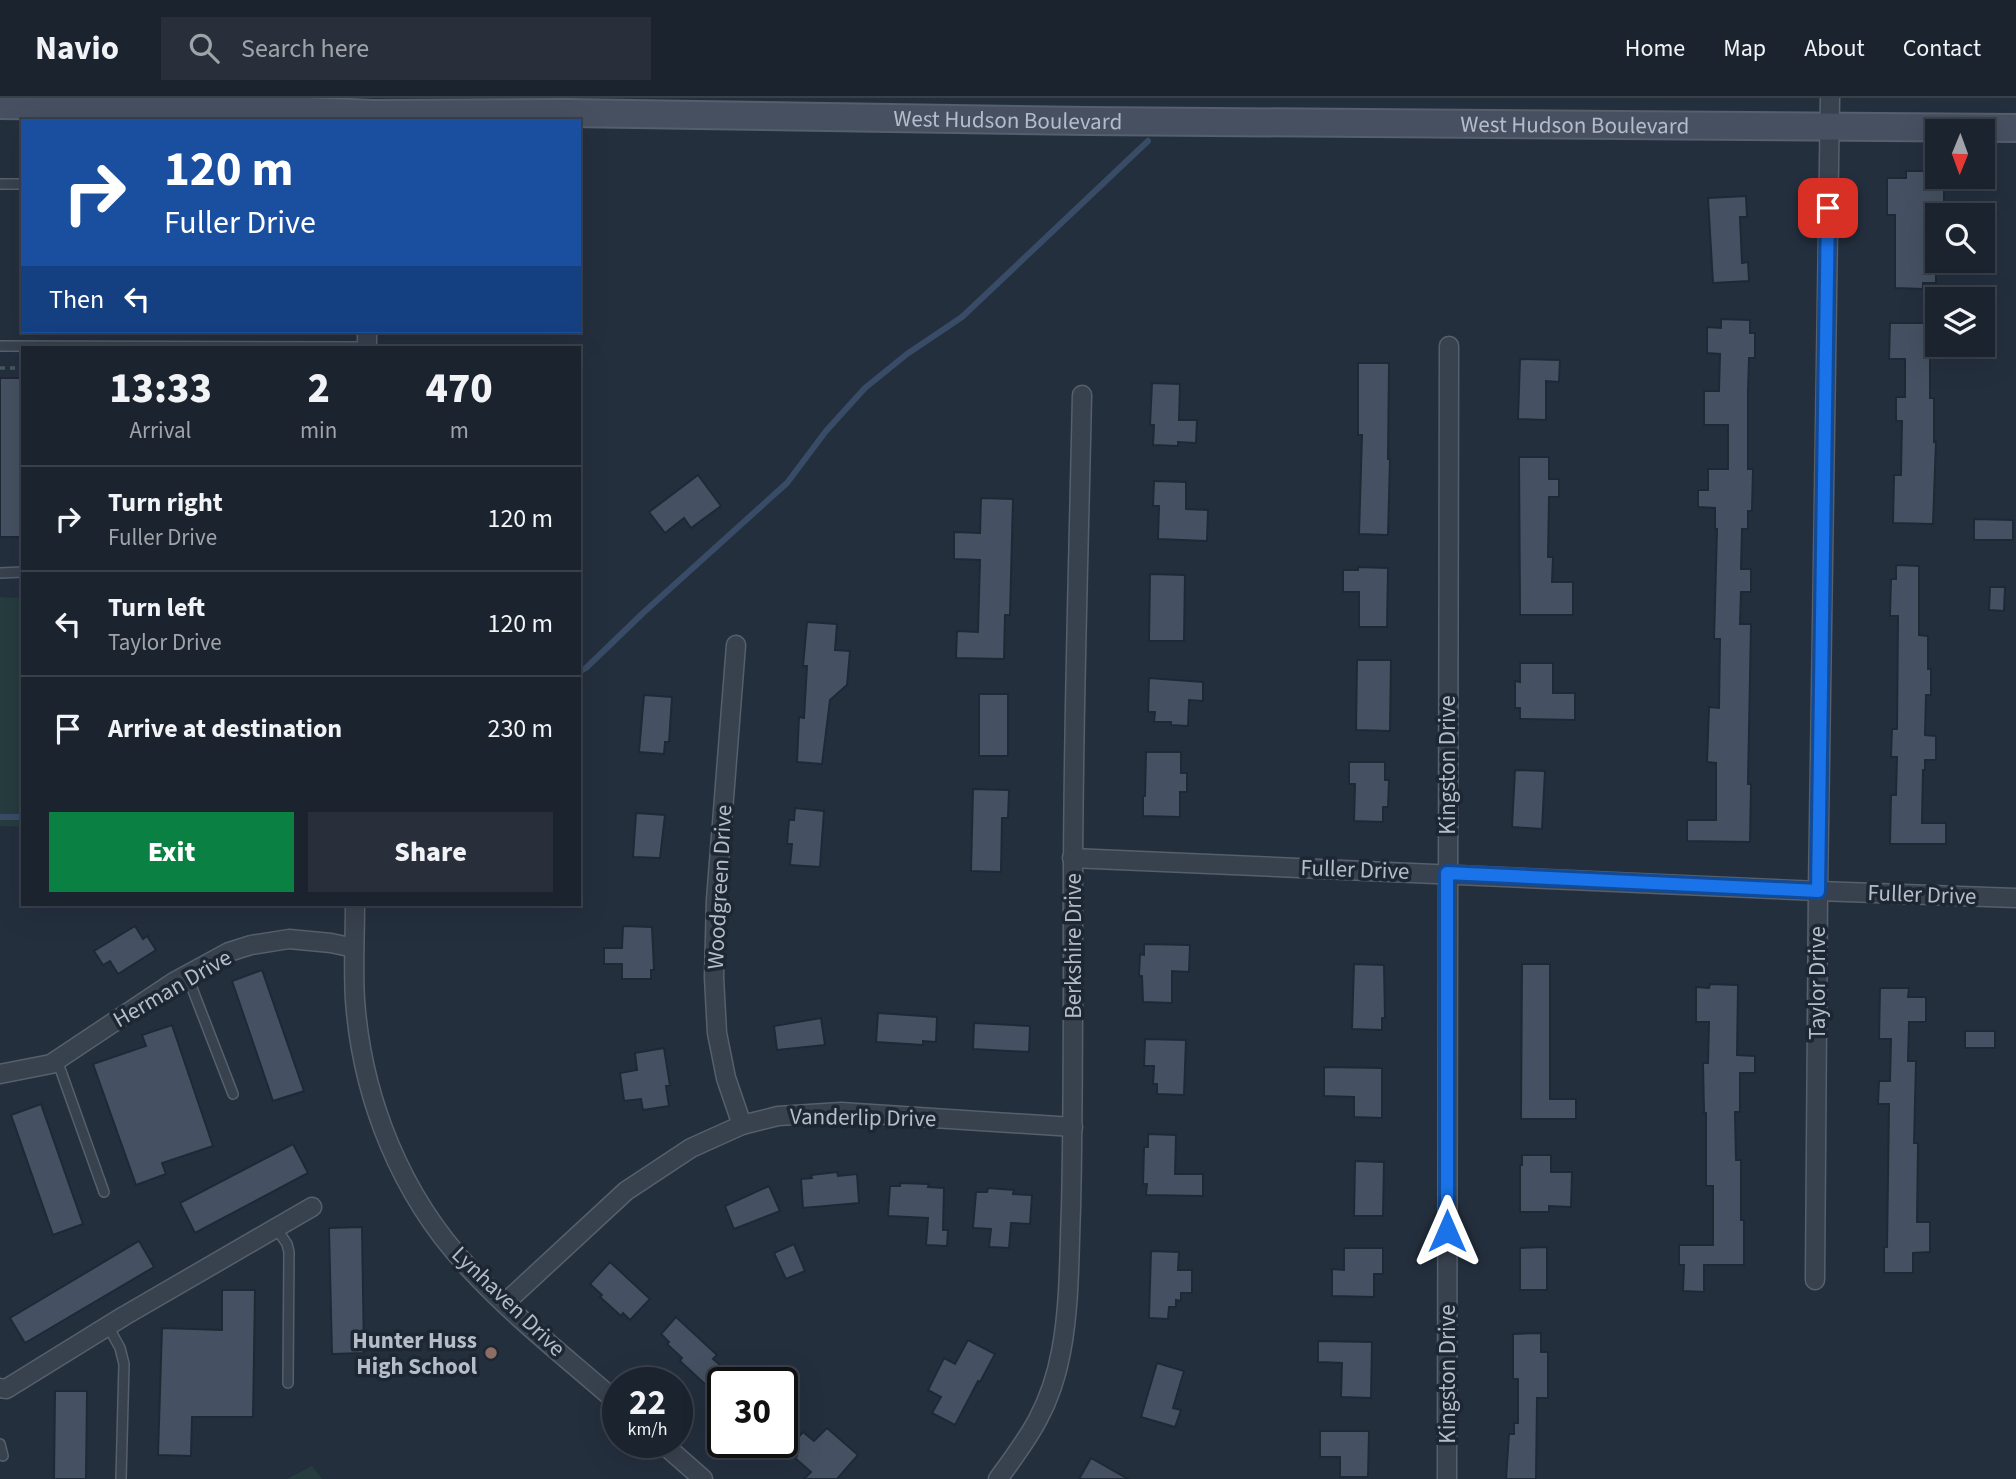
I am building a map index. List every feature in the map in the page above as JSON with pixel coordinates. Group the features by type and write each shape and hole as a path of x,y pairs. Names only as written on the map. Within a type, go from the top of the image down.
{"main road":[{"name":"West Hudson Boulevard","path":"0,105 243,108 540,117 2016,128"}],"street":[{"name":"Taylor Drive","path":"1815,1280 1830,98"},
{"name":"Kingston Drive","path":"1447,1479 1449,346"},
{"name":"Berkshire Drive","path":"998,1479 1028,1440 1043,1412 1054,1382 1062,1351 1068,1288 1073,1127 1072,858 1082,395"},
{"name":"Woodgreen Drive","path":"736,645 716,900 714,977 717,1033 726,1078 743,1125"},
{"name":"Fuller Drive","path":"1072,858 2016,898"},
{"name":"Lynhaven Drive","path":"355,906 355,1001 364,1065 384,1132 399,1167 421,1207 468,1267 602,1389"},
{"name":"Herman Drive","path":"0,1074 51,1064 113,1021 187,975 229,953 264,942 289,939 355,948"},
{"name":"Vanderlip Drive","path":"505,1303 626,1191 691,1148 743,1125 778,1116 841,1112 1073,1127"},
{"path":"0,1388 6,1389 312,1207"},
{"path":"680,1458 703,1479"}],"lane":[{"path":"0,184 21,184"},
{"path":"194,346 367,342"},
{"path":"0,346 21,346"},
{"path":"0,573 21,572"},
{"path":"187,975 233,1094"},
{"path":"57,1060 104,1192"},
{"path":"277,1229 289,1252 288,1383"},
{"path":"108,1326 120,1348 124,1364 121,1479"},
{"path":"0,1444 3,1456"}],"path":[{"path":"0,368 21,368"}],"green space":[{"path":"0,597 21,598 21,827 0,826"},
{"path":"312,1466 322,1479 287,1479"}],"building":[{"path":"1906,171 1925,171 1925,189 1944,189 1944,203 1925,203 1925,273 1936,273 1936,283 1923,283 1923,289 1895,288 1895,215 1887,215 1887,178 1906,178"},
{"path":"1746,196 1747,217 1740,217 1742,263 1748,262 1749,281 1713,283 1708,198"},
{"path":"1721,319 1750,320 1750,333 1755,333 1755,358 1749,358 1748,392 1748,469 1753,469 1752,511 1748,511 1748,529 1742,529 1741,569 1751,569 1751,592 1741,592 1740,624 1751,624 1748,784 1751,784 1750,842 1687,841 1687,820 1716,820 1716,763 1707,762 1709,707 1719,708 1720,639 1714,639 1717,529 1715,508 1698,507 1698,490 1708,490 1708,469 1728,469 1728,425 1704,425 1704,391 1719,391 1720,354 1707,353 1707,327 1721,328"},
{"path":"1890,323 1925,323 1925,357 1930,357 1930,398 1934,398 1934,442 1936,441 1933,524 1893,523 1894,475 1901,475 1902,421 1896,421 1896,397 1905,397 1905,359 1889,359"},
{"path":"1520,359 1560,360 1559,382 1546,381 1546,420 1518,419"},
{"path":"1358,363 1389,363 1388,535 1359,534 1362,435 1358,435"},
{"path":"0,378 21,378 21,537 0,537"},
{"path":"1152,383 1180,384 1179,420 1197,420 1196,443 1178,442 1178,446 1153,445 1154,425 1150,425"},
{"path":"1519,457 1549,457 1549,479 1559,479 1559,497 1549,497 1548,557 1553,557 1552,582 1573,582 1573,615 1520,615"},
{"path":"698,475 721,506 691,528 684,518 665,533 649,512"},
{"path":"1154,481 1186,482 1186,509 1208,510 1207,541 1158,539 1159,506 1153,506"},
{"path":"981,498 1013,499 1010,615 1005,615 1004,659 956,658 957,631 978,632 980,560 954,559 954,532 980,533"},
{"path":"1974,519 2013,520 2013,540 1974,540"},
{"path":"1896,565 1919,566 1919,635 1928,636 1928,669 1931,669 1931,695 1926,695 1925,735 1936,736 1936,760 1925,760 1923,770 1922,823 1946,823 1946,844 1890,844 1891,795 1896,795 1897,757 1891,757 1892,729 1897,729 1898,616 1890,616 1891,579 1896,579"},
{"path":"1358,567 1388,568 1387,627 1359,627 1359,592 1343,592 1343,570 1358,570"},
{"path":"1150,574 1185,575 1184,641 1149,641"},
{"path":"1990,587 2005,587 2004,611 1989,610"},
{"path":"807,622 837,624 835,650 850,651 847,685 830,700 822,764 797,762 799,717 804,718 807,666 803,666"},
{"path":"1357,660 1391,660 1390,731 1356,730"},
{"path":"1520,663 1553,663 1553,693 1575,693 1575,720 1520,719 1520,708 1515,708 1515,681 1520,682"},
{"path":"1149,678 1203,682 1203,701 1189,700 1188,726 1154,722 1155,712 1148,712"},
{"path":"979,694 1008,694 1008,756 979,756"},
{"path":"644,695 672,697 669,742 665,742 664,754 639,752"},
{"path":"1146,752 1181,752 1181,773 1187,773 1187,792 1180,792 1180,817 1143,816"},
{"path":"1349,762 1385,762 1385,780 1389,780 1388,807 1383,807 1383,822 1354,821 1355,784 1349,784"},
{"path":"1515,770 1545,771 1542,829 1512,827"},
{"path":"973,789 1009,790 1008,818 1002,818 1001,872 971,871"},
{"path":"795,808 824,811 820,867 790,865 792,844 787,844 789,820 794,820"},
{"path":"636,813 665,815 660,858 633,857"},
{"path":"135,926 143,939 147,936 156,950 118,974 110,961 103,965 94,951"},
{"path":"623,926 652,927 654,970 651,970 651,979 622,979 622,964 604,964 604,948 622,948"},
{"path":"1144,944 1190,945 1189,972 1172,971 1172,1003 1143,1002 1142,976 1139,976 1140,954 1144,955"},
{"path":"1354,964 1384,965 1385,1018 1382,1018 1382,1030 1352,1029"},
{"path":"1522,964 1550,964 1550,1099 1576,1099 1576,1119 1521,1119"},
{"path":"262,970 304,1091 273,1101 232,981"},
{"path":"1710,984 1738,985 1737,1055 1755,1056 1755,1073 1740,1073 1740,1112 1735,1112 1736,1160 1741,1160 1744,1265 1704,1265 1704,1292 1683,1291 1684,1265 1679,1265 1679,1245 1713,1245 1713,1186 1706,1186 1703,1063 1708,1063 1709,1022 1696,1022 1696,987 1709,988"},
{"path":"1880,988 1909,988 1908,997 1926,997 1926,1022 1909,1022 1908,1061 1916,1061 1914,1143 1918,1143 1917,1222 1930,1222 1930,1252 1913,1253 1913,1273 1884,1273 1884,1247 1887,1247 1889,1104 1878,1104 1879,1081 1890,1081 1891,1039 1879,1039"},
{"path":"878,1013 937,1017 936,1042 923,1041 923,1045 876,1042"},
{"path":"821,1018 825,1045 777,1050 774,1026"},
{"path":"974,1023 1030,1026 1029,1052 973,1049"},
{"path":"172,1025 213,1146 162,1163 166,1174 136,1185 93,1064 146,1046 142,1035"},
{"path":"1965,1031 1995,1031 1995,1048 1965,1048"},
{"path":"1145,1039 1186,1040 1184,1095 1157,1094 1157,1084 1153,1084 1154,1066 1144,1066"},
{"path":"664,1048 670,1086 666,1086 669,1106 643,1110 641,1099 624,1101 620,1073 637,1070 635,1053"},
{"path":"1324,1067 1382,1068 1382,1118 1354,1117 1354,1097 1324,1096"},
{"path":"41,1104 83,1224 53,1235 11,1115"},
{"path":"1148,1134 1176,1135 1175,1174 1203,1174 1203,1196 1146,1195 1147,1184 1143,1184 1144,1147 1148,1147"},
{"path":"293,1144 308,1173 195,1233 180,1203"},
{"path":"1522,1155 1551,1155 1551,1172 1572,1172 1571,1207 1549,1206 1549,1212 1520,1212"},
{"path":"1355,1161 1384,1162 1383,1216 1354,1216"},
{"path":"837,1172 838,1176 857,1174 859,1203 803,1208 801,1179"},
{"path":"900,1183 929,1184 928,1187 944,1188 943,1230 948,1230 947,1246 926,1245 928,1218 888,1216 890,1186 900,1186"},
{"path":"769,1186 780,1211 734,1229 725,1206"},
{"path":"988,1188 1014,1190 1013,1194 1032,1195 1030,1224 1011,1223 1009,1248 989,1247 991,1229 973,1228 976,1192 987,1192"},
{"path":"362,1227 364,1353 332,1354 329,1228"},
{"path":"139,1241 154,1267 25,1343 10,1318"},
{"path":"794,1244 805,1271 786,1279 774,1253"},
{"path":"1547,1247 1547,1290 1520,1290 1520,1248"},
{"path":"1344,1248 1383,1248 1383,1274 1374,1274 1374,1297 1332,1296 1332,1269 1344,1270"},
{"path":"1151,1251 1179,1252 1178,1270 1192,1270 1192,1293 1181,1293 1181,1301 1176,1300 1176,1307 1169,1307 1168,1319 1149,1318"},
{"path":"610,1262 650,1299 630,1320 623,1313 621,1316 590,1284"},
{"path":"222,1290 255,1290 253,1417 192,1417 191,1456 158,1455 162,1328 222,1330"},
{"path":"676,1317 717,1355 713,1359 722,1367 707,1367 707,1386 693,1373 693,1367 686,1367 680,1361 682,1358 661,1334"},
{"path":"1541,1333 1541,1352 1548,1352 1548,1398 1537,1398 1536,1479 1506,1479 1509,1434 1514,1434 1514,1423 1518,1423 1518,1379 1513,1379 1513,1334"},
{"path":"968,1340 995,1354 955,1425 932,1413 941,1397 928,1390 944,1358 955,1364"},
{"path":"1318,1341 1372,1342 1371,1398 1341,1397 1342,1363 1318,1362"},
{"path":"1157,1363 1184,1371 1173,1408 1181,1410 1175,1427 1141,1417"},
{"path":"55,1391 87,1391 86,1479 54,1479"},
{"path":"827,1428 858,1455 837,1479 804,1479 811,1472 795,1458 798,1458 798,1438 803,1432 814,1441"},
{"path":"1320,1431 1369,1431 1368,1477 1340,1477 1340,1457 1320,1457"},
{"path":"1091,1458 1128,1479 1079,1479"}],"waterway":[{"path":"581,671 787,483 826,431 865,388 907,354 962,317 1148,141"},
{"path":"0,817 21,817"}],"place":[{"name":"Hunter Huss High School","path":"491,1353"}],"route":[{"path":"1447,1231 1447,873 1818,891 1828,208"}]}
